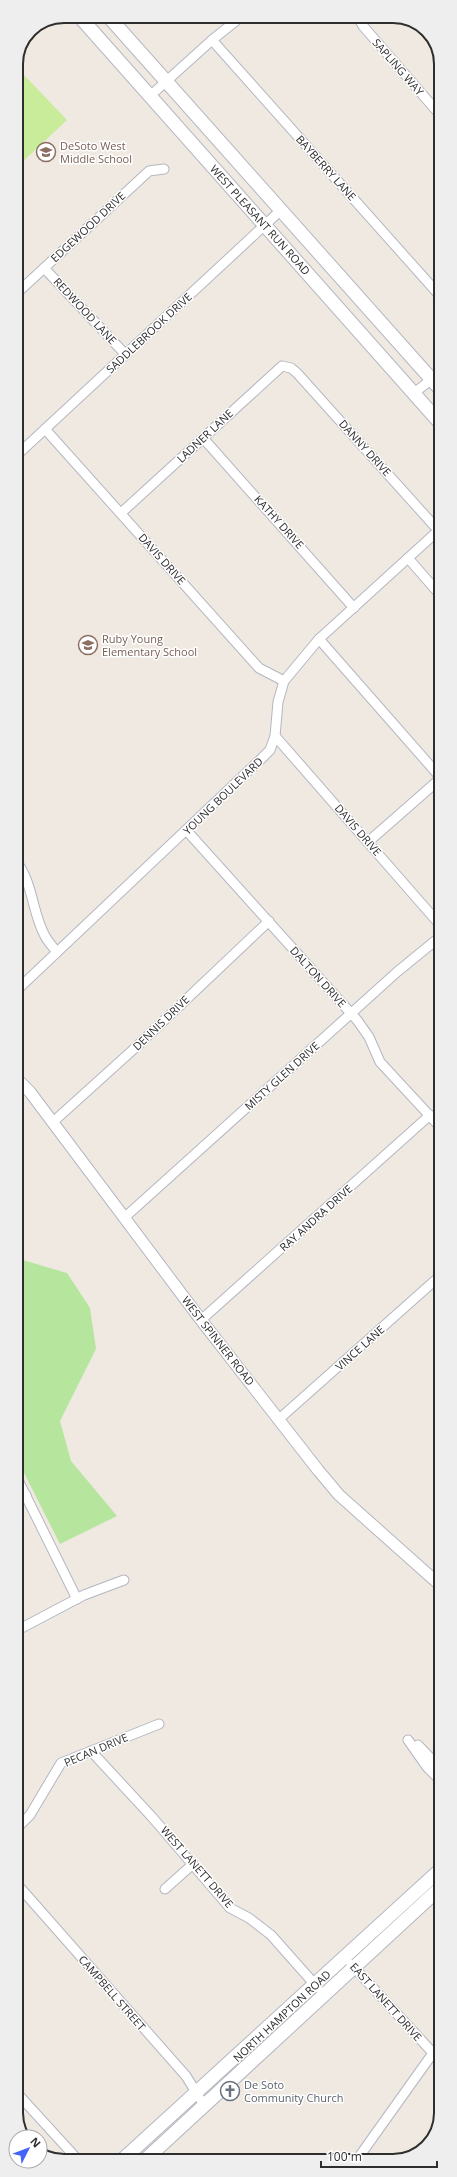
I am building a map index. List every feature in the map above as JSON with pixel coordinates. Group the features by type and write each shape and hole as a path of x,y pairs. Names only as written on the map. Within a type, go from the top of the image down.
{"main road":[{"name":"WEST PLEASANT RUN ROAD","path":"85,23 434,416"},
{"name":"WEST PLEASANT RUN ROAD","path":"114,23 281,210 434,374"},
{"name":"NORTH HAMPTON ROAD","path":"129,2154 434,1875"},
{"name":"NORTH HAMPTON ROAD","path":"152,2154 434,1893"},
{"path":"289,2008 298,2018"},
{"path":"232,2061 241,2071"}],"street":[{"path":"150,96 212,40 233,23"},
{"name":"SAPLING WAY","path":"361,23 434,108"},
{"name":"BAYBERRY LANE","path":"212,40 434,289"},
{"name":"EDGEWOOD DRIVE","path":"23,288 148,171 164,169"},
{"name":"SADDLEBROOK DRIVE","path":"23,449 281,210"},
{"name":"REDWOOD LANE","path":"44,268 126,355"},
{"name":"LADNER LANE","path":"121,513 277,368 282,366 291,368"},
{"name":"DANNY DRIVE","path":"291,368 434,524"},
{"path":"414,393 434,378"},
{"name":"DAVIS DRIVE","path":"45,429 259,668 284,681"},
{"name":"KATHY DRIVE","path":"203,438 354,608"},
{"name":"YOUNG BOULEVARD","path":"23,984 270,750 275,736 278,702 284,681 318,639 354,608 434,534"},
{"path":"408,558 434,588"},
{"path":"318,639 434,770"},
{"name":"DAVIS DRIVE","path":"275,736 434,918"},
{"path":"368,842 434,784"},
{"name":"DALTON DRIVE","path":"187,830 351,1014 368,1037 380,1062 434,1120"},
{"path":"23,871 30,887 44,935 57,952"},
{"name":"DENNIS DRIVE","path":"53,1122 136,1047 268,922"},
{"name":"MISTY GLEN DRIVE","path":"124,1218 397,972 434,942"},
{"name":"WEST SPINNER ROAD","path":"23,1086 53,1122 278,1420 339,1495 434,1580"},
{"name":"RAY ANDRA DRIVE","path":"201,1320 430,1115"},
{"name":"VINCE LANE","path":"278,1420 434,1281"},
{"path":"23,1489 77,1599"},
{"path":"23,1627 77,1599 124,1580"},
{"name":"PECAN DRIVE","path":"23,1822 30,1815 61,1763 159,1724"},
{"path":"434,1762 410,1738 427,1767 434,1774"},
{"name":"WEST LANETT DRIVE","path":"91,1751 193,1864 230,1908 249,1918 272,1934 324,1995"},
{"path":"165,1889 193,1864"},
{"name":"CAMPBELL STREET","path":"23,1891 198,2092 204,2105"},
{"name":"EAST LANETT DRIVE","path":"345,1957 353,1968 433,2053"},
{"path":"361,2154 433,2053"},
{"path":"23,2100 73,2154"}],"green space":[{"path":"23,74 67,120 23,161"},
{"path":"23,1260 67,1273 90,1308 96,1349 60,1421 71,1461 117,1516 60,1544 23,1471"}],"place":[{"name":"DeSoto West Middle School","path":"46,152"},
{"name":"Ruby Young Elementary School","path":"88,645"},
{"name":"De Soto Community Church","path":"230,2091"}]}
